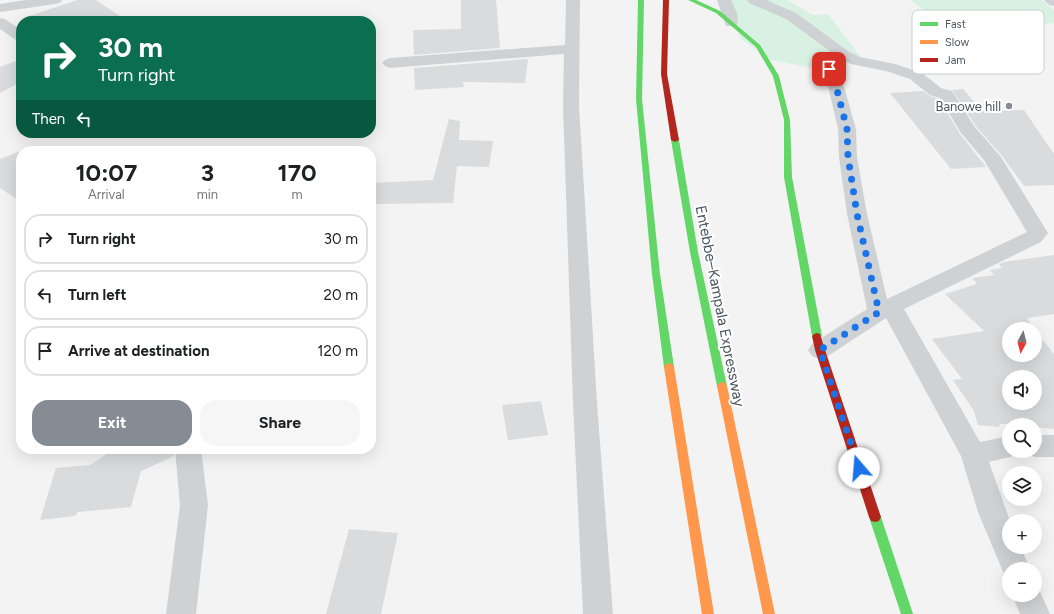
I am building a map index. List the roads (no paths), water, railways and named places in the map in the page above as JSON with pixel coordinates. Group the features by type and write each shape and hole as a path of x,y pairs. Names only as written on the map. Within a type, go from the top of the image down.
{"main road":[{"path":"641,0 639,99 656,274 674,407 708,614"},
{"name":"Entebbe–Kampala Expressway","path":"666,0 664,74 694,252 769,614"},
{"path":"691,0 718,12 758,46 776,76 787,120 788,177 820,350 906,614"}],"street":[{"path":"9,5 55,0"},
{"path":"573,0 571,106 584,403 598,614"},
{"path":"724,0 730,13 731,23"},
{"path":"754,0 791,16 843,54 856,61 888,67 916,76 936,92 946,94 967,129 992,157 1038,233 1034,237 885,309 820,350"},
{"path":"0,22 16,33"},
{"path":"390,63 572,49"},
{"path":"829,69 837,90 847,129 848,157 857,214 885,309 973,454 992,512 1013,562"},
{"path":"1042,446 1054,446"},
{"path":"973,454 1002,448"},
{"path":"181,614 194,505 189,454"},
{"path":"1030,602 1035,614"}],"place":[{"name":"Banowe hill","path":"1009,106"}]}
